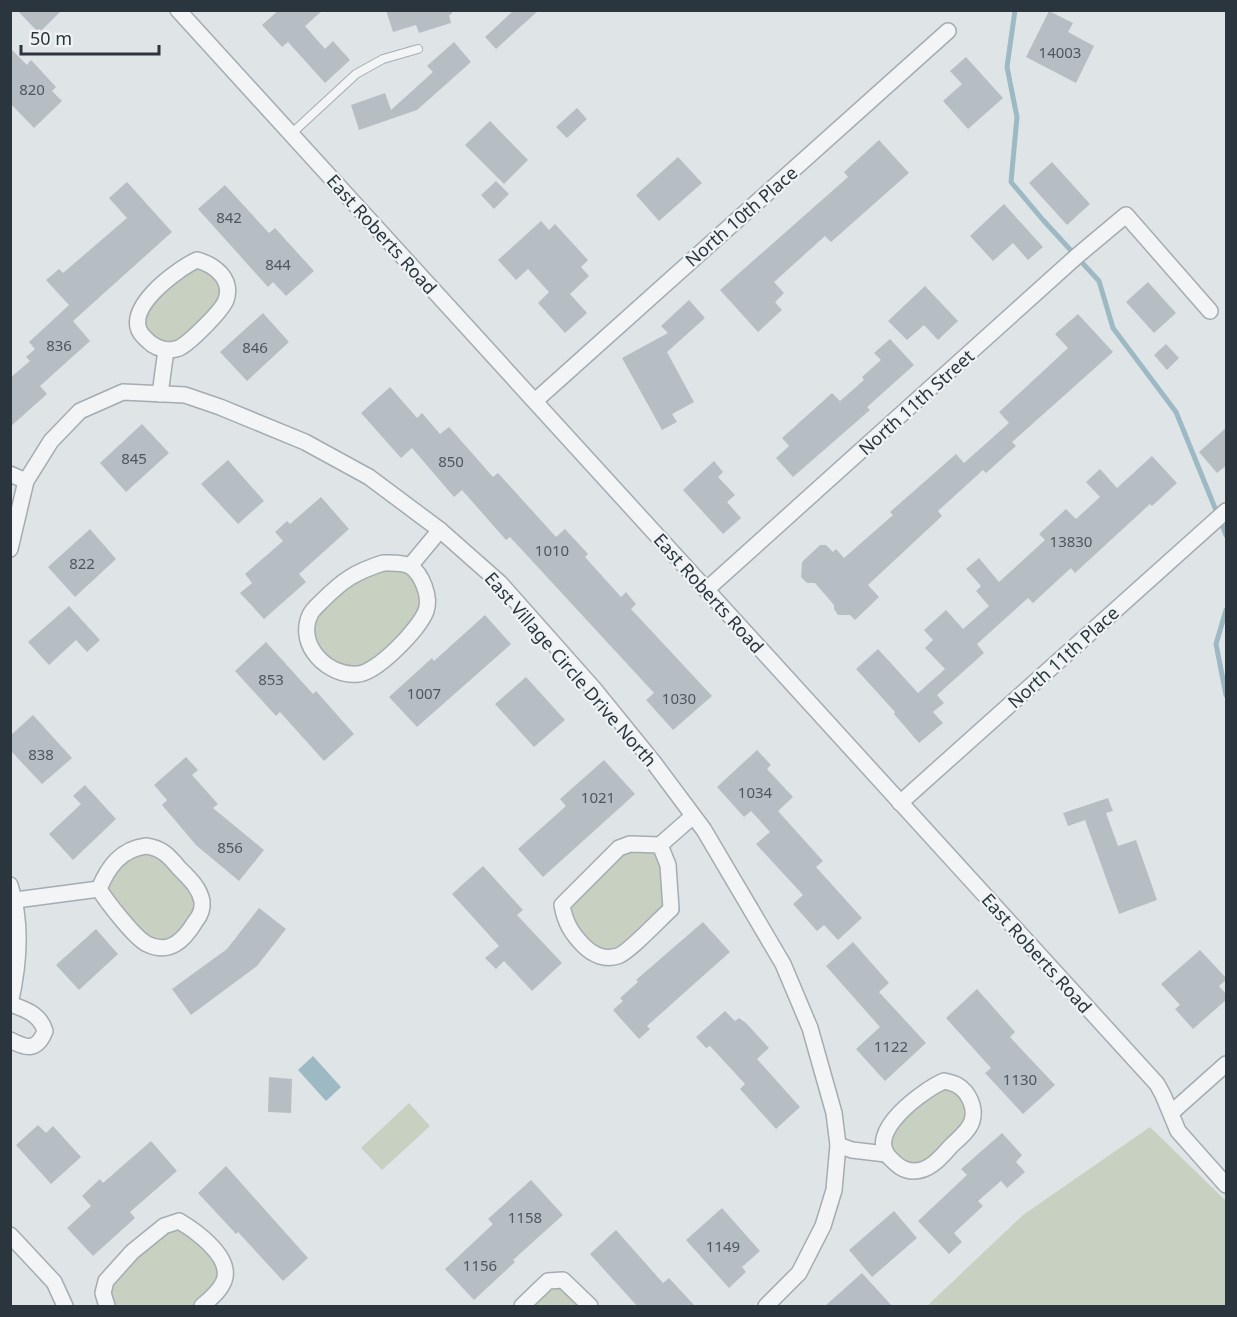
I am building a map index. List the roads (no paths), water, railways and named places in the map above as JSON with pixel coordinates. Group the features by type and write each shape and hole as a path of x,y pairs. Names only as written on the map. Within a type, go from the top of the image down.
{"street":[{"name":"East Roberts Road","path":"178,10 1156,1084 1178,1131 1227,1185"},
{"name":"North 10th Place","path":"535,402 948,31"},
{"name":"North 11th Street","path":"706,590 1077,256 1126,215 1210,311"},
{"path":"197,260 211,264 221,273 226,287 226,300 218,312 180,348 166,350 153,346 139,333 137,324 140,311 147,299 185,265 197,260"},
{"path":"160,394 166,350"},
{"name":"East Village Circle Drive North","path":"10,549 26,481 51,441 80,411 123,392 184,395 305,442 369,477 440,530 500,583 594,689 704,830 783,964 810,1028 834,1113 838,1145 834,1190 823,1226 799,1273 766,1306"},
{"path":"10,474 26,481"},
{"name":"North 11th Place","path":"900,803 1227,511"},
{"path":"410,566 440,530"},
{"path":"383,563 410,566 422,581 428,597 426,610 415,628 376,668 358,675 335,671 321,662 309,644 306,630 310,614 341,582 364,569 383,563"},
{"path":"660,845 668,865 671,909 620,956 605,957 592,954 576,938 565,922 562,905 619,848 630,844 660,845 693,816"},
{"path":"133,847 158,847 196,886 202,902 201,914 184,939 160,948 145,943 99,889 106,872 133,847"},
{"path":"10,885 15,900 19,936 18,972 10,1004 28,1010 43,1024 45,1031 43,1038 30,1047 24,1048 10,1040"},
{"path":"15,900 99,889"},
{"path":"1171,1113 1227,1064"},
{"path":"838,1145 852,1150 886,1154 899,1167 912,1171 926,1169 964,1133 972,1121 973,1107 967,1095 957,1085 944,1081 920,1094 893,1120 886,1132 884,1145 886,1154"},
{"path":"107,1306 103,1293 106,1281 132,1252 164,1226 179,1221 193,1229 210,1244 222,1261 226,1277 220,1288 202,1306"},
{"path":"10,1235 54,1282 65,1306"},
{"path":"522,1306 548,1281 563,1280 590,1306"}],"lane":[{"path":"291,134 356,74 382,59 418,49"}],"water":[{"path":"313,1056 341,1087 326,1101 298,1070"}],"waterway":[{"path":"1015,10 1007,67 1017,117 1011,182 1099,281 1113,328 1176,412 1226,535"},
{"path":"1226,610 1216,644 1226,695"}]}
